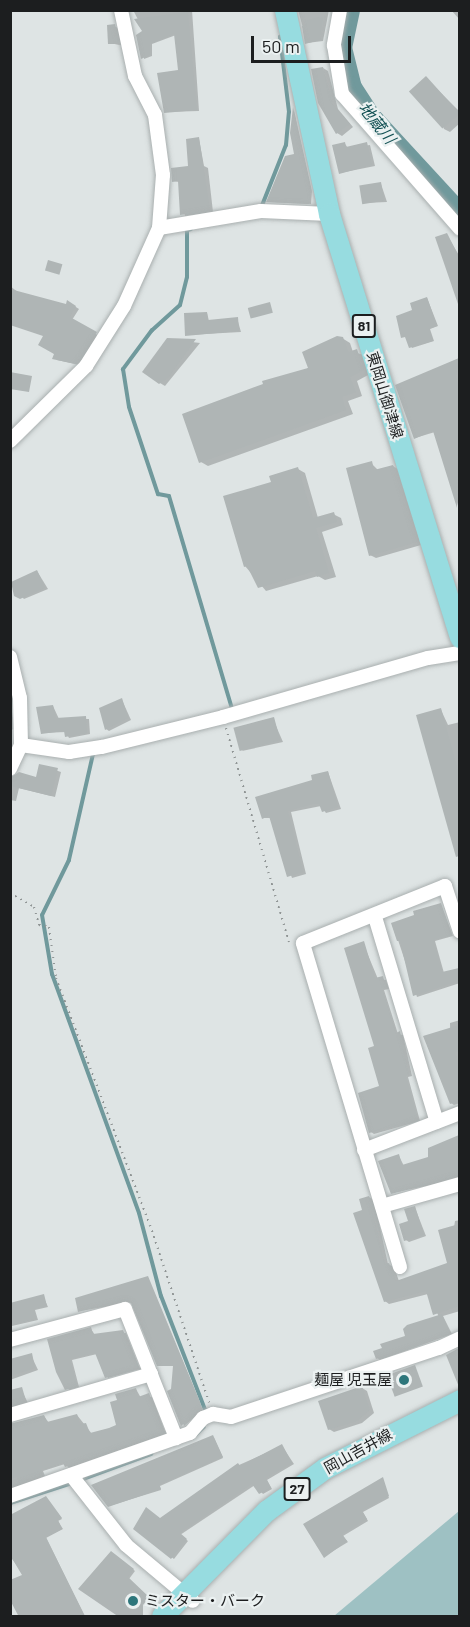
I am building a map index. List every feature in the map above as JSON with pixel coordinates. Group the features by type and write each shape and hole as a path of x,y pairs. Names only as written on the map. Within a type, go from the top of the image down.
{"main road":[{"name":"東岡山御津線","path":"285,10 329,214 459,637"},
{"name":"岡山吉井線","path":"179,1617 188,1597 266,1511 326,1467 459,1400"},
{"name":"岡山吉井線","path":"162,1617 188,1597 277,1518 323,1486 459,1416"}],"street":[{"path":"10,441 86,366 124,306 159,228 163,176 155,115 135,76 121,10"},
{"path":"340,10 334,45 342,94 459,229"},
{"path":"159,228 261,211 329,214"},
{"path":"21,745 69,752 223,717 428,658 459,653"},
{"path":"10,657 20,698 21,745 10,769"},
{"path":"400,1267 303,943 375,917 446,886 459,932"},
{"path":"375,917 437,1122"},
{"path":"364,1150 459,1113"},
{"path":"382,1206 459,1184"},
{"path":"10,1340 125,1309 176,1438"},
{"path":"10,1496 190,1433 203,1418 213,1414 231,1417 439,1348 459,1338"},
{"path":"10,1415 151,1374"},
{"path":"71,1475 126,1545 188,1597"}],"path":[{"path":"223,717 289,942 303,943"},
{"path":"10,893 34,907 39,925 49,927 56,978 150,1225 213,1414"}],"shaded area":[{"path":"459,1511 459,1616 334,1616"}],"building":[{"path":"188,12 197,110 164,113 157,73 178,70 174,34 150,44 150,55 141,59 136,35 142,31 134,19"},
{"path":"323,18 320,40 305,44 302,26 305,26 304,21"},
{"path":"115,24 119,44 108,44 107,25"},
{"path":"323,67 333,105 350,124 336,134 318,103 311,69"},
{"path":"426,76 459,113 442,129 409,91"},
{"path":"293,107 311,189 309,204 266,202 285,156 294,154 290,133"},
{"path":"199,137 210,210 180,215 178,181 172,182 171,168 188,166 186,139"},
{"path":"345,142 346,147 367,142 372,165 339,174 332,145"},
{"path":"381,182 384,201 362,204 359,185"},
{"path":"447,233 459,257 458,304 435,237"},
{"path":"48,260 62,264 59,275 45,271"},
{"path":"10,289 66,304 67,300 76,306 70,317 97,332 76,364 52,359 54,354 38,345 43,336 10,325"},
{"path":"427,297 437,326 429,329 433,341 409,348 405,337 401,338 396,316 412,310 410,303"},
{"path":"270,302 273,313 251,319 248,308"},
{"path":"207,312 208,320 238,317 239,331 185,336 184,313"},
{"path":"337,336 343,337 348,352 357,349 364,370 350,377 356,392 342,397 346,410 199,463 182,414 263,384 262,381 308,368 302,352"},
{"path":"167,338 196,339 169,377 159,384 142,372"},
{"path":"459,358 456,377 459,391 457,508 433,431 414,439 395,385"},
{"path":"10,372 32,376 29,392 10,389"},
{"path":"372,461 374,470 393,465 417,542 369,556 346,468"},
{"path":"298,467 313,518 334,512 337,522 316,528 329,573 317,577 315,571 258,588 247,566 244,567 223,496 271,482 269,476"},
{"path":"37,570 45,588 20,599 14,596 11,582"},
{"path":"122,698 128,718 105,730 99,708"},
{"path":"53,705 56,718 86,716 87,733 65,737 64,731 41,734 36,707"},
{"path":"441,708 459,774 459,856 456,857 416,715"},
{"path":"274,717 280,740 240,751 233,728"},
{"path":"39,764 58,768 51,796 10,786 10,778 19,772 36,777"},
{"path":"328,771 338,807 322,812 319,804 313,804 288,811 303,872 287,877 269,816 262,819 255,797 312,780 311,775"},
{"path":"441,903 452,935 434,940 442,972 459,968 459,981 413,996 400,941 397,941 391,923 414,915 413,911"},
{"path":"364,941 375,978 383,976 386,987 382,989 396,1033 400,1031 409,1075 406,1076 418,1120 369,1133 358,1093 379,1086 368,1048 374,1046 344,948"},
{"path":"459,1025 459,1051 455,1052 459,1068 459,1101 450,1104 423,1036"},
{"path":"459,1135 459,1175 391,1194 378,1161 399,1154 402,1165 428,1157 428,1148"},
{"path":"369,1196 385,1264 389,1263 396,1281 447,1263 438,1230 459,1224 459,1306 433,1315 426,1291 384,1302 353,1213 362,1210 359,1199"},
{"path":"415,1206 424,1235 404,1241 399,1224 408,1221 404,1209"},
{"path":"148,1276 200,1402 201,1409 181,1426 167,1391 171,1389 173,1366 157,1366 131,1303 123,1300 78,1312 75,1298"},
{"path":"44,1294 47,1306 34,1309 36,1319 10,1325 10,1303"},
{"path":"442,1314 450,1333 376,1359 373,1351 382,1348 380,1344 405,1336 403,1329 407,1325"},
{"path":"91,1327 93,1334 123,1330 139,1368 105,1378 95,1353 70,1359 77,1386 65,1390 56,1372 47,1339"},
{"path":"459,1348 459,1387 446,1355"},
{"path":"32,1353 35,1368 10,1376 10,1359"},
{"name":"麺屋 児玉屋","path":"415,1365 423,1387 395,1397 387,1375"},
{"path":"362,1386 370,1410 357,1421 328,1430 318,1401"},
{"path":"22,1387 26,1401 10,1405 10,1390"},
{"path":"136,1388 138,1397 149,1393 164,1433 65,1467 63,1463 41,1470 43,1475 19,1483 17,1477 10,1479 10,1424 44,1415 47,1422 77,1414 80,1424 86,1423 90,1433 109,1428 116,1425 110,1402 117,1400 115,1394"},
{"path":"213,1435 223,1457 159,1485 161,1489 108,1507 91,1485"},
{"path":"282,1444 292,1463 266,1478 271,1488 259,1494 252,1484 180,1533 187,1539 171,1559 133,1529 146,1507 160,1518 238,1463 240,1466"},
{"path":"383,1477 389,1496 362,1511 367,1519 342,1534 347,1541 324,1558 303,1524"},
{"path":"46,1496 62,1518 58,1520 62,1529 46,1537 85,1617 19,1617 10,1600 10,1580 22,1575 10,1555 10,1515"},
{"path":"111,1551 134,1569 128,1577 149,1597 142,1604 143,1617 119,1617 78,1589"}],"waterway":[{"name":"地蔵川","path":"348,10 340,48 350,88 368,116 460,216"},
{"path":"261,208 286,145 289,112 280,37"},
{"path":"191,229 187,230 187,277 180,305 152,330 123,369 129,407 158,494 169,496 233,712"},
{"path":"93,754 69,860 42,915 52,974 139,1213 161,1296 206,1412"},
{"path":"192,1438 204,1427"},
{"path":"80,1480 151,1454"},
{"path":"10,1503 72,1483"}],"place":[{"name":"麺屋 児玉屋","path":"404,1380"},
{"name":"ミスター・バーク","path":"133,1601"}]}
